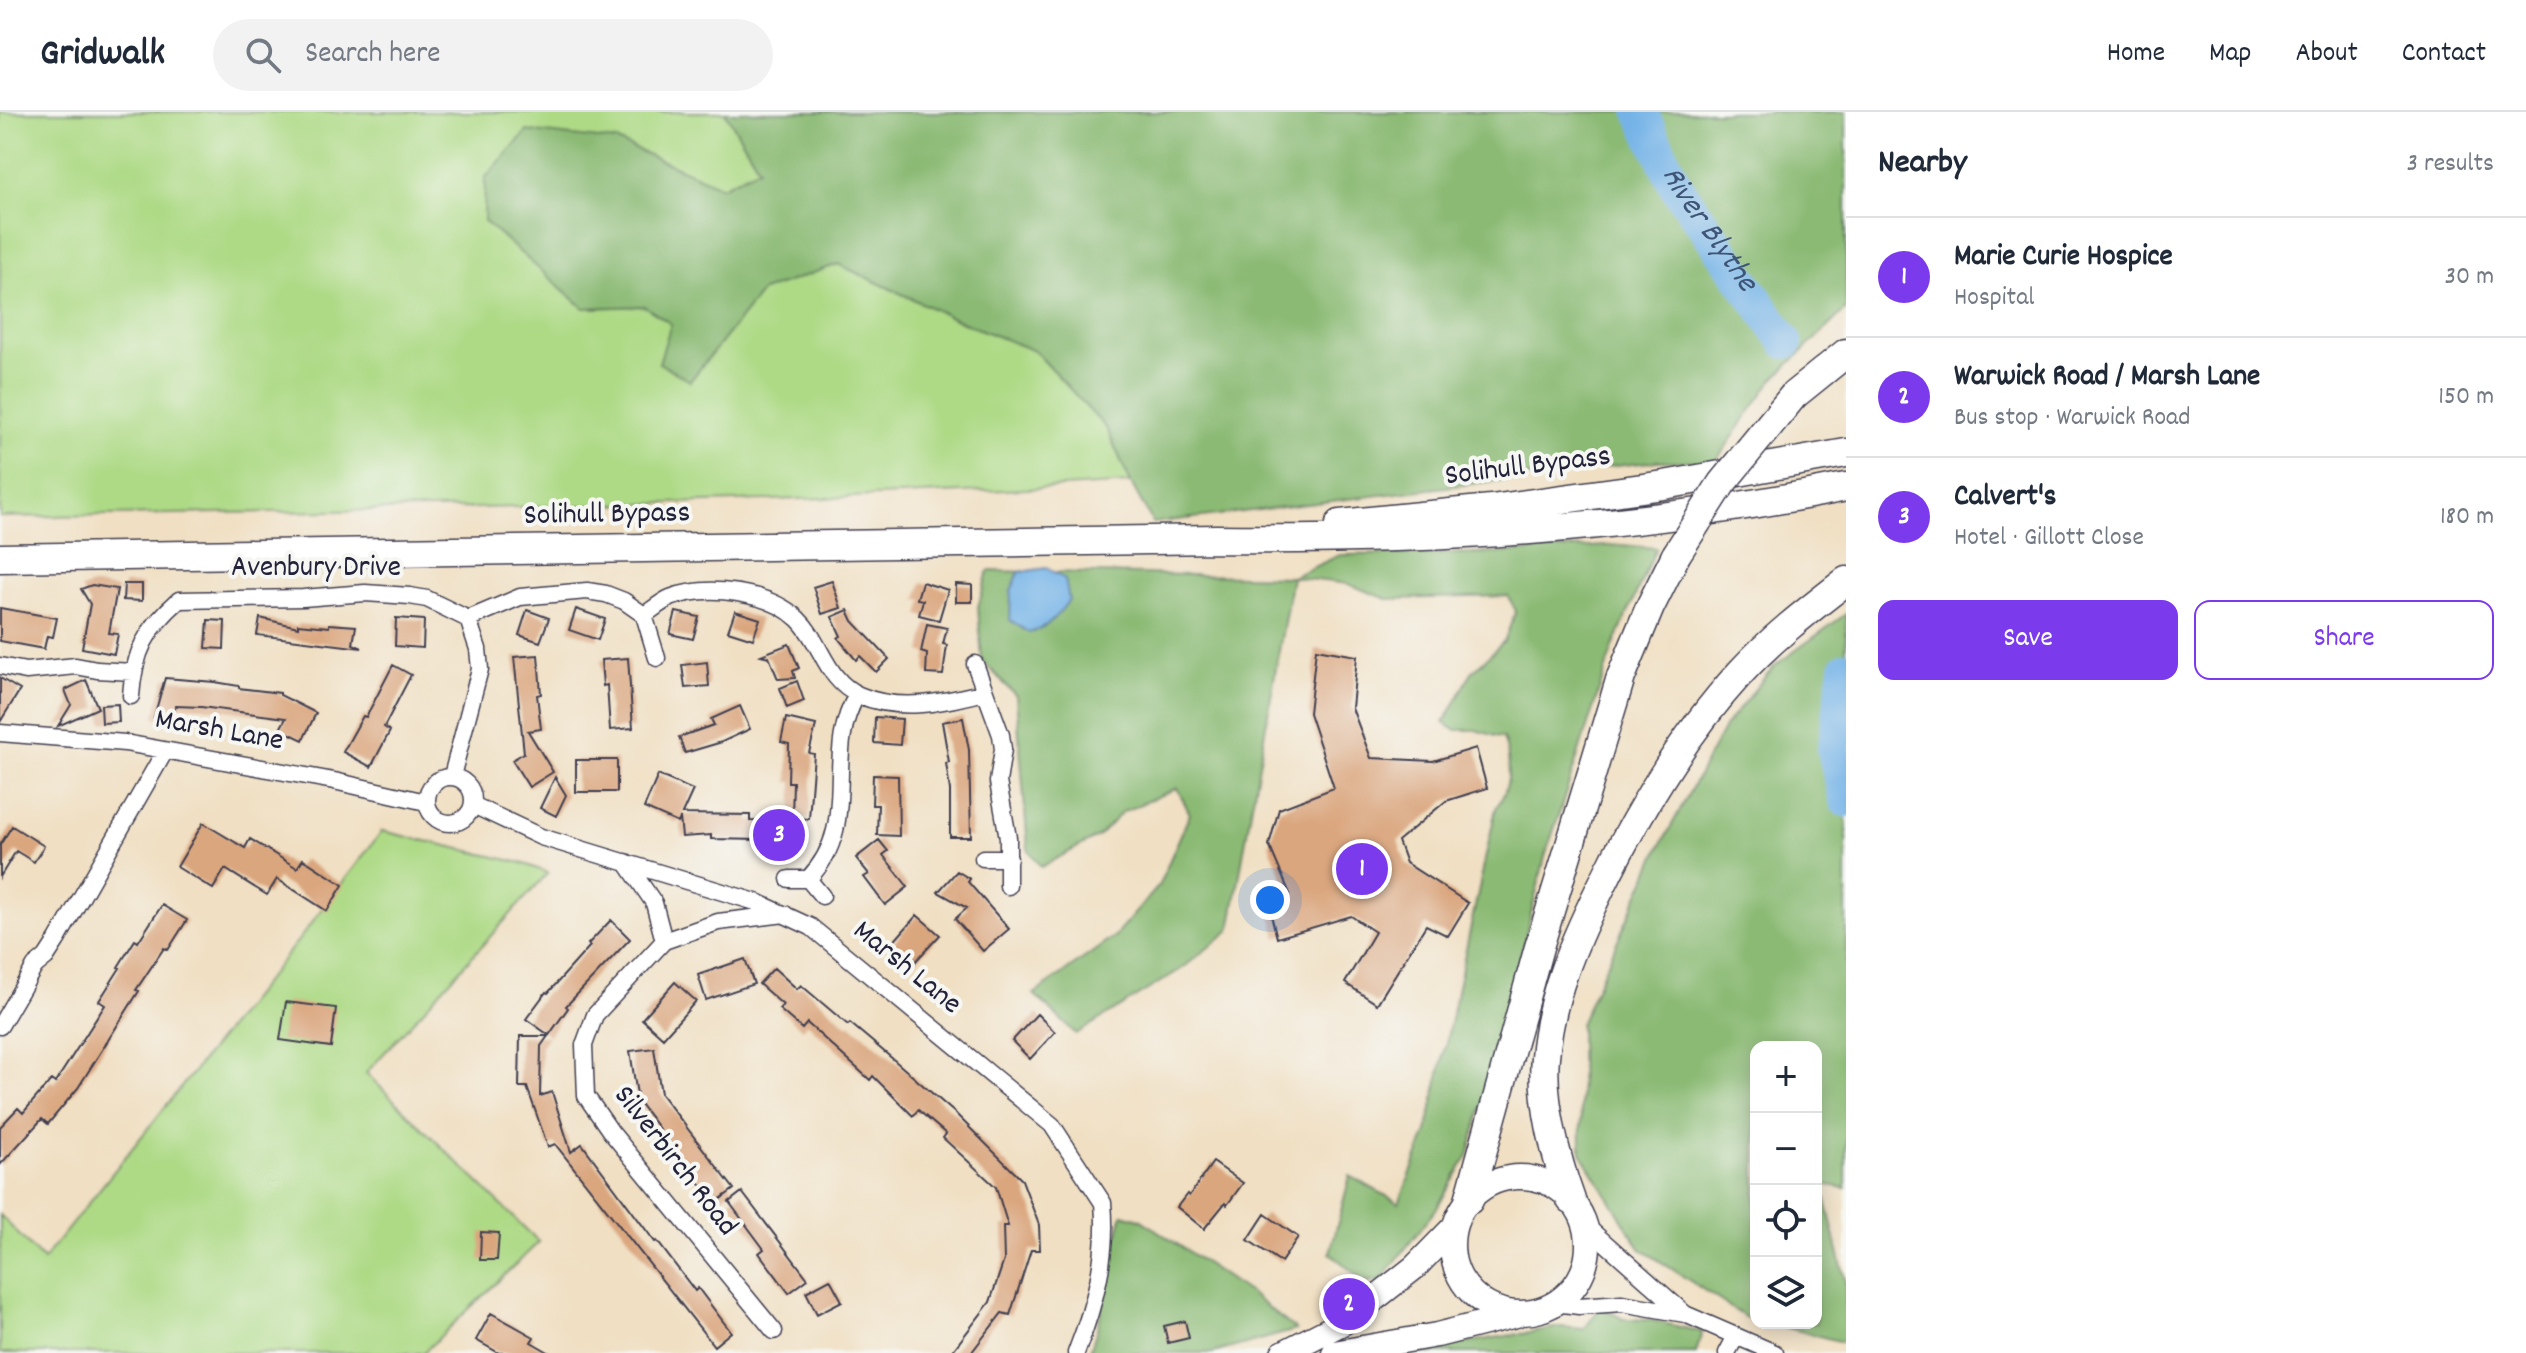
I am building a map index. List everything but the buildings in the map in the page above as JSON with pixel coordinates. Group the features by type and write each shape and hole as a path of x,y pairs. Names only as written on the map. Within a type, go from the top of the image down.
{"highway":[{"path":"1469,1200 1539,947 1621,677 1650,607 1676,555 1722,483 1794,395 1846,353"},
{"name":"Solihull Bypass","path":"1216,539 1633,490 1846,453"},
{"name":"Solihull Bypass","path":"0,558 1216,539 1349,540 1522,532 1664,518 1846,487"},
{"path":"1571,1200 1550,1127 1545,1059 1554,997 1575,940 1619,847 1663,773 1708,710 1790,625 1846,581"}],"main road":[{"path":"1334,1353 1437,1335 1539,1311 1572,1289 1584,1270 1588,1248 1585,1225 1571,1200 1553,1185 1531,1178 1508,1178 1487,1186 1469,1200 1454,1227 1452,1248 1456,1269 1466,1287 1482,1302 1501,1311 1522,1313"},
{"path":"1283,1353 1346,1321 1415,1267 1454,1227"}],"street":[{"path":"452,776 480,669 478,649 468,619 520,597 587,591 606,594 624,601 644,615 657,658"},
{"path":"644,615 666,599 690,592 734,592 785,610 799,620 825,663 857,695 918,706 985,692"},
{"name":"Avenbury Drive","path":"131,696 133,672 148,632 179,600 303,598 365,593 427,599 468,619"},
{"path":"975,664 1003,749 998,782 1008,838 1008,886"},
{"path":"0,666 26,671 76,666 133,672"},
{"path":"789,879 808,879 823,864 835,837 842,772 841,739 848,710 857,695"},
{"name":"Marsh Lane","path":"0,733 125,743 334,781 426,802"},
{"path":"0,1026 35,966 46,957 65,927 165,751"},
{"path":"452,776 464,781 472,792 473,805 467,817 455,824 442,823 431,815 426,802 429,789 438,779 452,776"},
{"name":"Marsh Lane","path":"473,805 541,837 759,903 811,927 1052,1125 1103,1203 1105,1249 1092,1313 1076,1353"},
{"path":"983,858 1009,858"},
{"path":"626,862 654,903 664,941"},
{"path":"808,879 822,896"},
{"name":"Silverbirch Road","path":"774,1331 611,1132 586,1096 584,1045 595,1015 664,941 718,922 785,914"},
{"path":"1585,1225 1685,1314 1731,1346 1775,1353"},
{"path":"1555,1303 1579,1306 1622,1303 1685,1314"}],"green space":[{"path":"0,112 725,112 759,168 722,187 617,141 584,308 644,306 672,324 690,381 762,291 838,264 964,323 1035,351 1107,429 1131,483 707,502 0,517"},
{"path":"725,112 1846,112 1846,309 1771,382 1716,461 1657,461 1153,523 1107,429 1035,351 964,323 838,264 762,291 690,381 659,363 671,324 644,306 584,308 484,221 485,178 527,131 617,141 722,187 759,168"},
{"path":"1622,545 1656,548 1613,647 1545,857 1468,1156 1436,1209 1381,1280 1365,1282 1330,1253 1350,1176 1399,1203 1427,1132 1496,808 1505,792 1508,774 1508,756 1503,738 1476,730 1455,730 1444,723 1472,672 1504,641 1516,611 1508,596 1387,599 1348,584 1292,577 1340,555 1496,553"},
{"path":"988,571 1292,577 1230,930 1183,968 1076,1034 1034,994 1115,936 1158,887 1190,814 1177,788 1122,812 1099,836 1041,867 1028,849 1016,696 982,660 978,607"},
{"path":"1846,614 1846,1188 1822,1184 1822,1041 1750,1041 1750,1318 1640,1248 1581,1153 1580,1024 1659,849 1725,726 1773,667"},
{"path":"382,831 522,863 548,873 366,1073 539,1242 423,1353 0,1353 0,1215 43,1260"},
{"path":"1822,1184 1846,1284 1846,1343 1792,1329 1822,1329"},
{"path":"1123,1214 1140,1219 1251,1294 1296,1330 1213,1353 1089,1353 1100,1319"},
{"path":"1601,1307 1623,1319 1650,1320 1702,1332 1696,1353 1404,1353 1560,1327 1584,1329"}],"water":[{"path":"1047,568 1065,579 1069,600 1057,616 1029,633 1010,620 1011,591 1019,572"}],"waterway":[{"name":"River Blythe","path":"1641,112 1676,186 1786,342"},
{"path":"1846,668 1834,750 1846,800"}],"place":[{"name":"Calvert's","path":"779,835"},
{"name":"Marie Curie Hospice","path":"1362,869"},
{"name":"Warwick Road / Marsh Lane","path":"1349,1304"}]}
